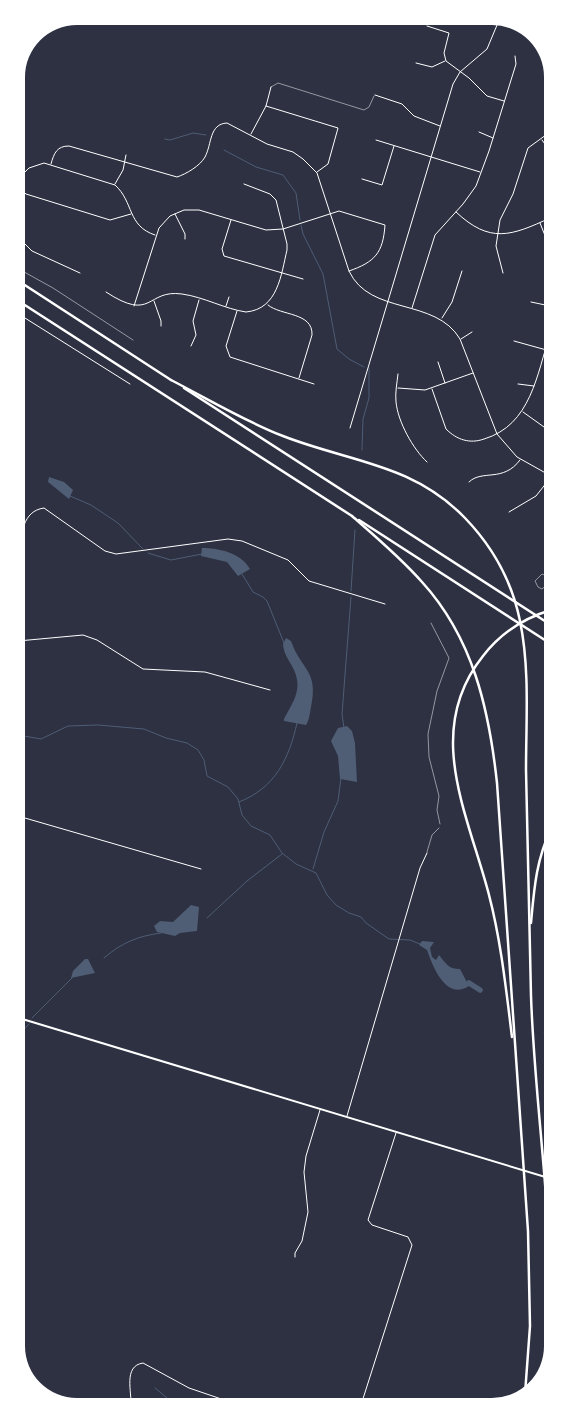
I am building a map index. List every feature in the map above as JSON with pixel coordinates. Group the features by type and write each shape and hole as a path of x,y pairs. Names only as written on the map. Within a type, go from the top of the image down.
{"highway":[{"path":"25,285 544,620"},
{"path":"25,305 544,639"},
{"path":"171,380 270,431 307,444 384,466 425,486 447,501 472,526 489,548 505,576 518,612 524,650 527,886 532,1024 544,1189"},
{"path":"352,516 423,582 448,617 468,652 480,685 490,726 496,776 530,1286 525,1386"},
{"path":"515,1055 497,928 455,772 452,731 457,706 465,683 486,652 520,624 544,613"},
{"path":"530,932 536,874 544,847"}],"main road":[{"path":"25,1020 544,1177"}],"street":[{"path":"350,428 452,87 460,72 487,49 497,25"},
{"path":"427,26 449,33 444,53 446,61 487,96 504,102"},
{"path":"412,309 435,235 472,194 493,138 516,64 514,56"},
{"path":"416,63 432,67 446,61"},
{"path":"251,135 266,106 271,87"},
{"path":"375,95 402,104 414,116 440,126"},
{"path":"266,106 338,128 328,164 317,173"},
{"path":"51,164 55,151 67,146 176,177 193,168 204,159 212,134 217,126 230,124 298,155 317,173 349,271 362,290 387,301 441,319 460,339 497,434 520,460 544,472"},
{"path":"479,132 493,138"},
{"path":"503,273 496,246 496,234 500,220 513,194 528,148 544,136"},
{"path":"541,138 544,142"},
{"path":"376,140 431,155 480,172"},
{"path":"362,179 382,185 394,145"},
{"path":"115,184 125,162 126,155"},
{"path":"25,173 34,165 51,164 115,184 122,192 139,228 156,235"},
{"path":"106,292 122,303 134,306 177,294 237,310 252,312 267,305 273,297 287,250 273,197 244,184"},
{"path":"25,193 110,220 131,214"},
{"path":"134,306 156,235 162,224 175,213 194,209 266,230 283,229 330,213 344,211 385,225 376,257 372,261 349,271"},
{"path":"456,212 475,228 496,234 510,234 544,221"},
{"path":"175,213 185,234 185,240"},
{"path":"230,220 221,254 303,279"},
{"path":"540,223 544,233"},
{"path":"25,244 32,251 80,273"},
{"path":"441,319 452,302 462,271"},
{"path":"226,307 228,297"},
{"path":"191,346 196,335 193,321 200,299"},
{"path":"154,301 161,326"},
{"path":"531,302 544,305"},
{"path":"267,305 306,320 312,328 312,334 298,379"},
{"path":"237,310 226,346 230,357 314,384"},
{"path":"25,318 130,384"},
{"path":"460,339 472,332"},
{"path":"514,341 544,350"},
{"path":"432,389 446,429 464,441 480,441 497,434 511,425 522,411 535,386 544,354"},
{"path":"438,362 445,383"},
{"path":"396,387 419,390 432,389 474,373"},
{"path":"398,374 396,401 399,414 404,428 427,462"},
{"path":"518,384 535,386"},
{"path":"522,411 544,429"},
{"path":"469,482 473,478 503,473 520,460"},
{"path":"510,512 536,496 544,485"},
{"path":"25,526 28,515 36,509 44,508 105,551 116,554 228,539 242,541 293,563 309,581 385,604"},
{"path":"25,640 83,634 97,640 143,668 205,672 270,690"},
{"path":"25,818 201,868"},
{"path":"346,1117 420,868 427,853"},
{"path":"295,1257 295,1253 302,1241 308,1212 304,1172 306,1154 320,1109"},
{"path":"364,1398 412,1245 408,1237 372,1225 368,1220 396,1132"},
{"path":"131,1398 131,1371 136,1365 143,1363 189,1388 217,1398"}],"lane":[{"path":"271,87 279,84 364,110 369,107 375,95"},
{"path":"25,272 53,288 133,340"},
{"path":"427,853 432,835 440,828"}],"path":[{"path":"544,575 542,574 535,581 536,586 542,589 544,587"},
{"path":"431,622 449,658 437,691 428,734 429,757 439,796 437,810 440,828"}],"water":[{"path":"49,477 64,482 73,490 69,499 48,482"},
{"path":"202,548 229,552 241,559 250,569 238,576 227,562 201,556"},
{"path":"286,638 291,641 308,671 313,685 309,719 306,725 284,721 294,700 297,687 296,674 284,650 283,644"},
{"path":"347,726 352,731 355,743 357,782 340,779 338,756 331,741 338,728"},
{"path":"191,905 199,907 197,931 180,933 175,936 157,932 154,926 160,921 173,922"},
{"path":"422,941 434,942 430,948 432,957 436,960 439,955 448,966 460,969 469,986 454,989 447,986 437,973 427,950 419,945"},
{"path":"85,959 88,959 95,973 71,978 73,971"}],"waterway":[{"path":"165,139 170,140 193,133 206,135"},
{"path":"224,150 256,167 283,175 296,193 300,220"},
{"path":"301,225 303,234 323,274 337,349 349,359 364,367"},
{"path":"362,450 363,419 369,398 369,368"},
{"path":"70,496 91,505 118,523 143,549"},
{"path":"351,591 355,530"},
{"path":"148,553 171,560 202,554"},
{"path":"242,574 253,592 267,601 284,643"},
{"path":"344,728 342,714 351,597"},
{"path":"239,802 262,789 278,771 290,749 297,723"},
{"path":"25,736 41,739 68,726 98,725 144,729 166,738 187,743 198,750 204,760 207,776 228,787 238,799 242,815 251,826 270,835 282,853 296,864 316,873 327,895 336,905 349,913 361,917 366,923 389,939 410,940 420,944"},
{"path":"313,869 324,832 338,801 341,778"},
{"path":"207,918 247,881 282,854"},
{"path":"104,958 130,941 161,933"},
{"path":"32,1018 72,978"},
{"path":"469,983 480,990"},
{"path":"25,1028 29,1024"},
{"path":"155,1388 167,1398"}]}
